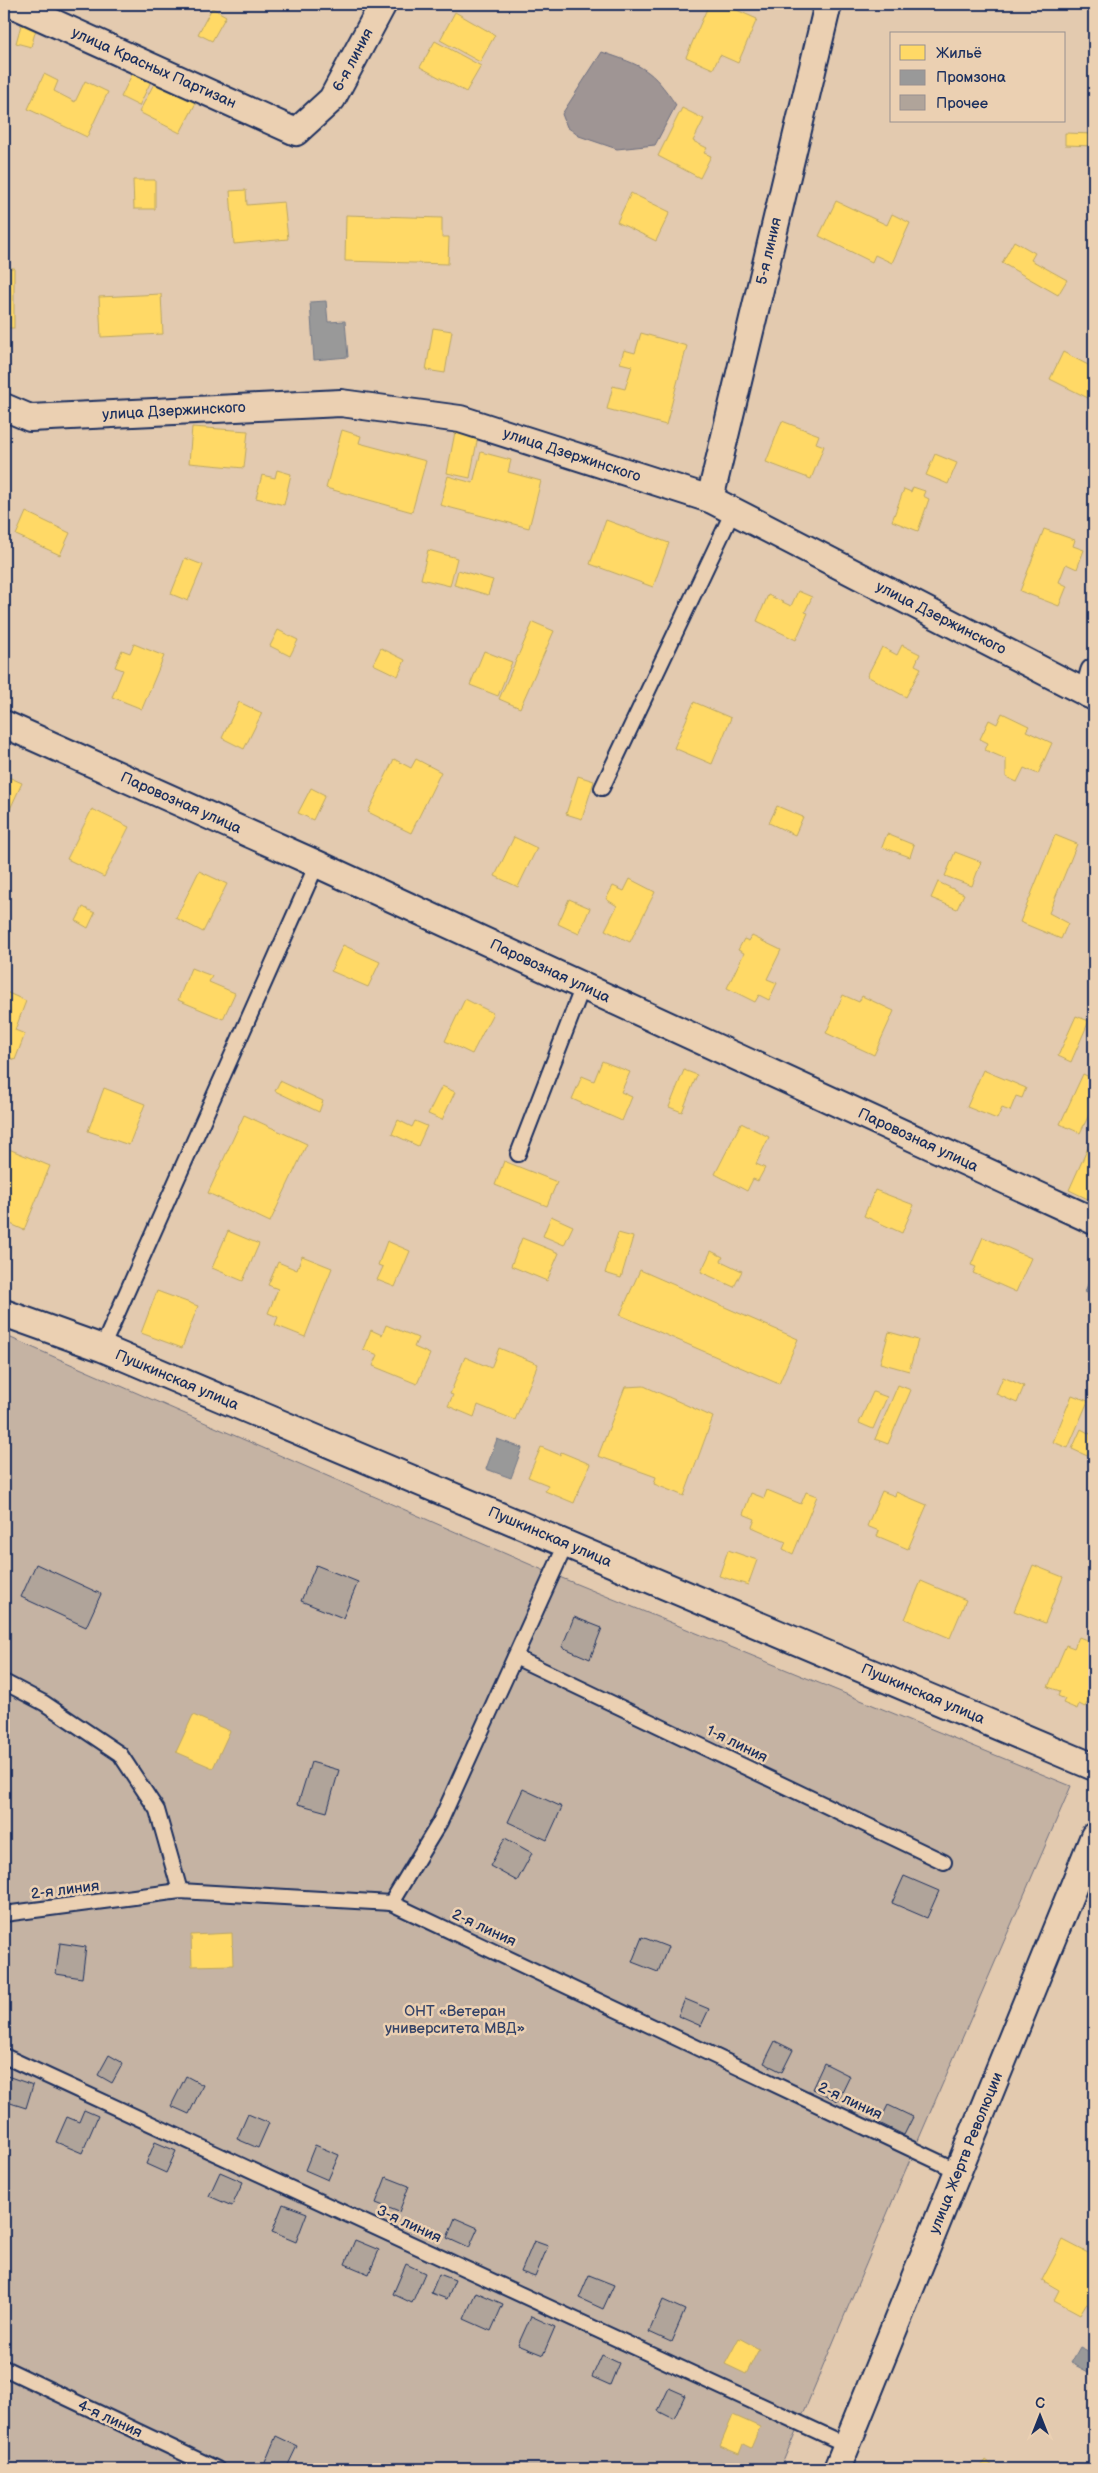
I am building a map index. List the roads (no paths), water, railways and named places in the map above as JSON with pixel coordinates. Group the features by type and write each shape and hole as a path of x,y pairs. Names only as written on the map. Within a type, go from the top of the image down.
{"street":[{"name":"улица Красных Партизан","path":"12,4 296,132"},
{"name":"6-я линия","path":"296,132 332,99 383,4"},
{"name":"5-я линия","path":"710,499 828,4"},
{"name":"улица Дзержинского","path":"4,407 30,418 341,403 460,419 710,499 1092,688"},
{"name":"Паровозная улица","path":"4,724 317,864 1094,1221"},
{"name":"Пушкинская улица","path":"4,1313 102,1348 1094,1767"},
{"name":"улица Жертв Революции","path":"836,2469 1094,1836"}],"lane":[{"path":"602,788 732,511"},
{"path":"102,1348 317,864"},
{"path":"518,1154 583,986"},
{"path":"391,1903 440,1822 566,1544"},
{"name":"1-я линия","path":"515,1657 944,1862"},
{"path":"4,1682 44,1703 120,1754 157,1810 180,1891"},
{"name":"2-я линия","path":"4,1914 180,1891 391,1903 958,2171"},
{"name":"3-я линия","path":"4,2056 847,2445"},
{"name":"4-я линия","path":"4,2368 217,2469"}],"park label":[{"name":"ОНТ «Ветеран университета МВД»","path":"455,2020"}]}
